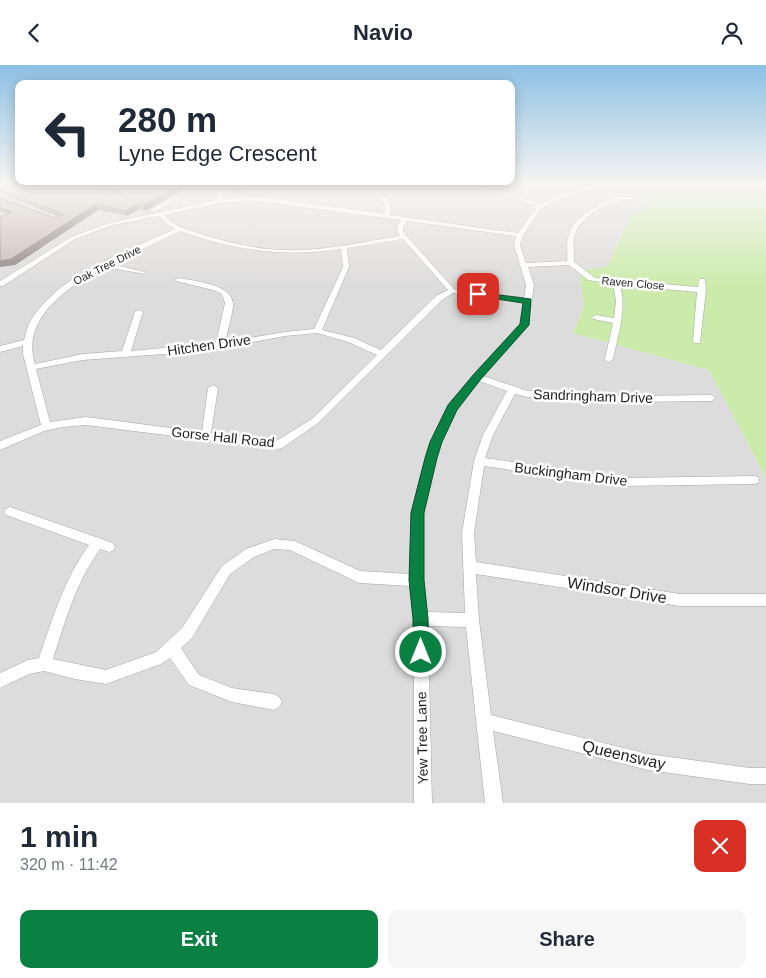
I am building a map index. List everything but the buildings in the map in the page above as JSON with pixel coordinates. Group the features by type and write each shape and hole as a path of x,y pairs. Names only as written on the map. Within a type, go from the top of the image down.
{"street":[{"path":"0,284 81,234 134,219"},
{"path":"164,219 180,229 230,245 269,252 311,251 404,237"},
{"path":"405,219 399,229 404,237 452,291 528,301"},
{"path":"408,219 520,235 531,219"},
{"path":"523,265 570,263 571,237 577,225 583,219"},
{"name":"Oak Tree Drive","path":"27,342 43,309 53,297 80,277 180,229"},
{"name":"Yew Tree Lane","path":"423,803 421,619 416,580 417,513 436,442 452,408 524,325 530,285 517,245 520,235"},
{"path":"317,331 346,267 344,246"},
{"name":"Raven Close","path":"570,263 578,267 590,279 702,290"},
{"path":"107,265 142,273"},
{"path":"178,280 215,288 226,293 229,303 220,345"},
{"path":"697,341 702,281"},
{"path":"609,359 620,301 616,282"},
{"name":"Gorse Hall Road","path":"0,445 46,426 64,421 86,421 278,445 315,421 439,298 452,291"},
{"path":"125,355 139,312"},
{"path":"596,317 617,321"},
{"name":"Hitchen Drive","path":"32,367 83,357 125,355 220,345 285,333 317,331 351,340 383,354"},
{"path":"0,349 27,342 27,355 32,367 46,426"},
{"name":"Sandringham Drive","path":"477,377 528,394 627,399 711,399"},
{"path":"206,436 213,389"},
{"path":"494,803 472,620 468,533 479,461 488,435 512,390"},
{"name":"Buckingham Drive","path":"479,461 623,482 754,480"},
{"path":"10,512 103,545 82,565 69,591 44,664"},
{"path":"0,681 28,667 44,664 106,677 161,657 187,633 210,592 226,570 250,553 274,544 291,545 359,577 416,580"},
{"name":"Windsor Drive","path":"469,567 680,600 766,600"},
{"path":"421,619 472,620"},
{"path":"171,647 194,680 232,695 274,702"},
{"name":"Queensway","path":"485,721 648,762 750,776 766,776"}],"shaded area":[{"path":"0,219 636,219 622,232 607,267 579,270 584,306 573,333 709,370 766,478 766,803 0,803"}],"green space":[{"path":"629,219 766,219 766,478 709,370 573,333 584,306 579,270 607,267"}],"route":[{"path":"421,652 421,619 416,580 417,513 426,474 436,442 452,408 524,325 528,301 478,294"}]}
